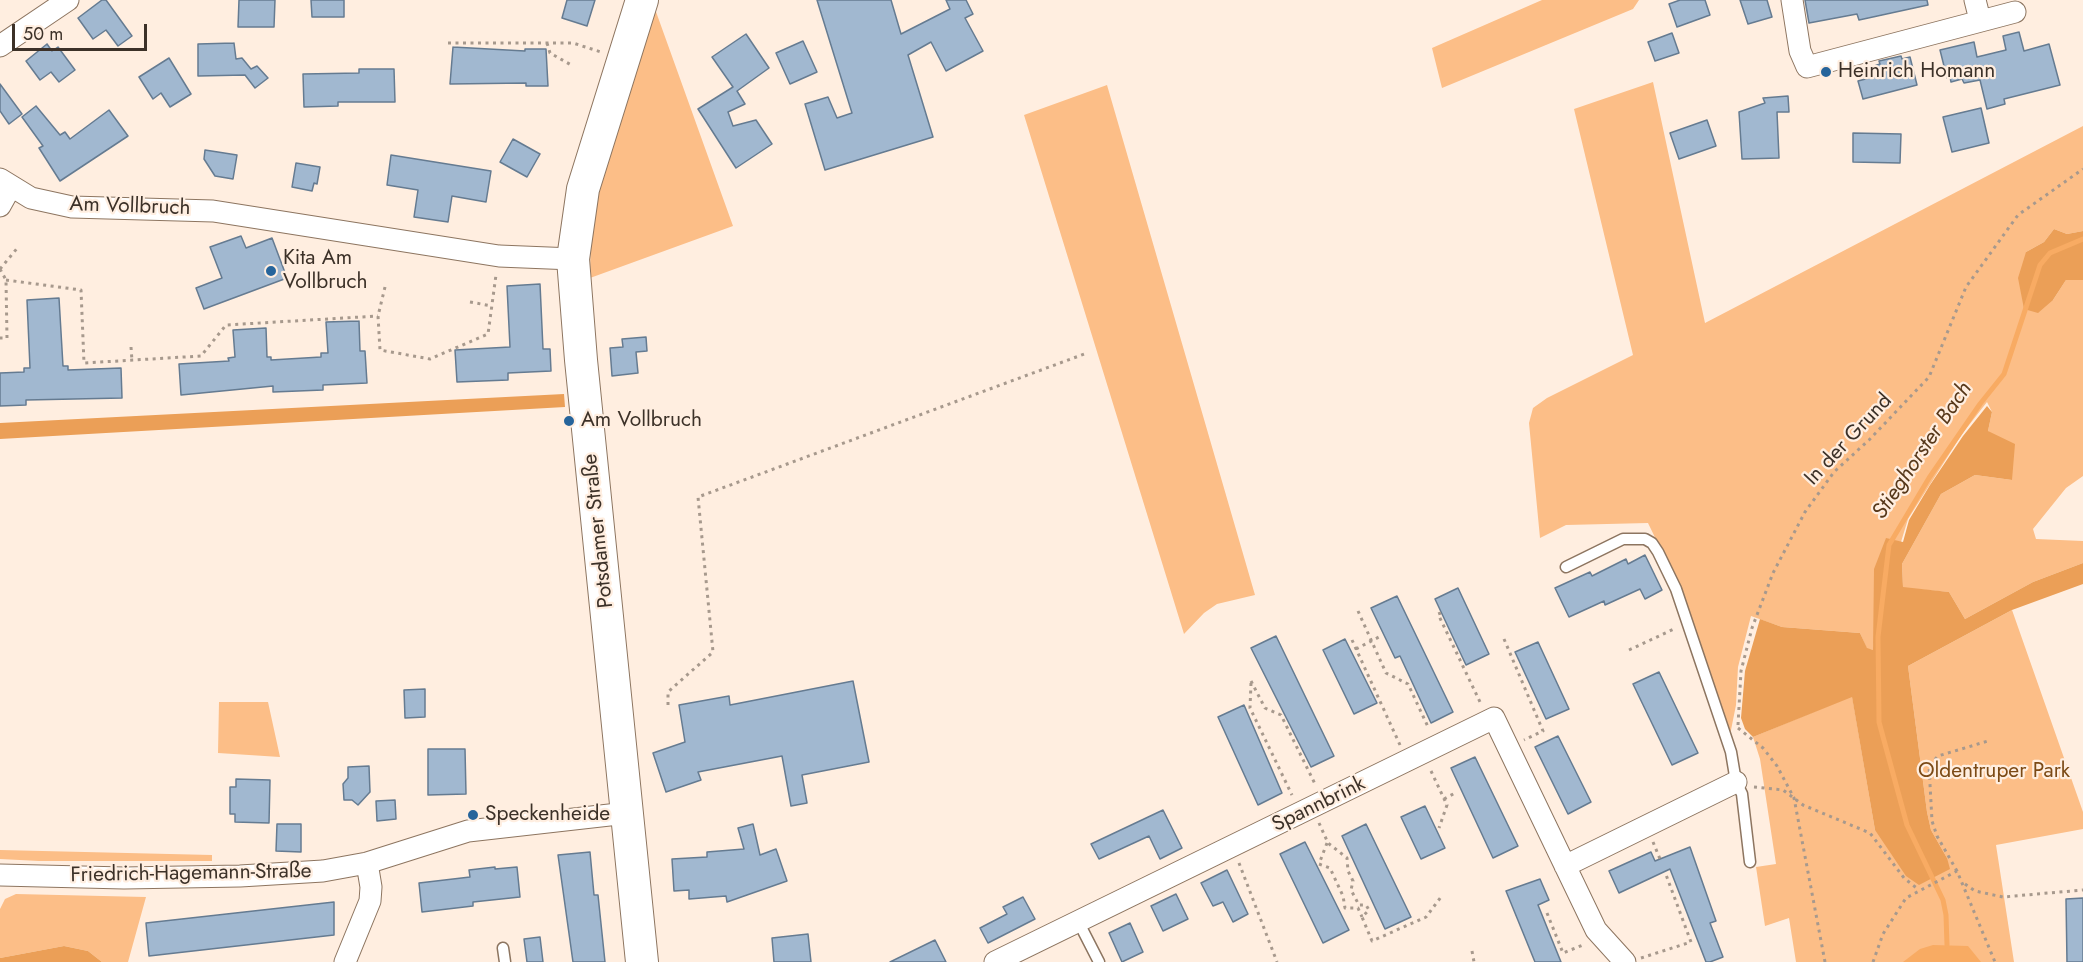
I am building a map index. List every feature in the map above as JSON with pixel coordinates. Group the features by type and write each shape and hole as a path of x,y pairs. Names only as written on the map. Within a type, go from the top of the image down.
{"street":[{"path":"0,46 68,0"},
{"name":"Potsdamer Straße","path":"642,0 583,189 573,259 580,360 642,962"},
{"path":"1792,0 1800,51 1807,67 2015,12"},
{"path":"1975,0 1980,21"},
{"name":"Am Vollbruch","path":"4,191 72,207 213,211 500,256 573,259"},
{"path":"1489,721 1494,718 1601,937 1623,961"},
{"name":"Spannbrink","path":"995,962 1489,721"},
{"path":"1565,866 1736,782"},
{"name":"Friedrich-Hagemann-Straße","path":"0,875 124,878 240,876 323,871 366,863 468,831 627,813"},
{"path":"345,962 370,901 371,887 366,863"}],"lane":[{"path":"1566,567 1623,539 1635,537 1652,543 1676,589 1731,752 1736,782 1742,794 1750,862"},
{"path":"1078,921 1099,962"},
{"path":"503,948 505,962"}],"path":[{"path":"448,43 573,43 623,59"},
{"path":"547,43 550,53 573,66"},
{"name":"In der Grund","path":"1737,739 1741,670 1752,628 1773,573 1805,512 1834,472 1869,440 1929,377 1966,288 2018,215 2083,169"},
{"path":"0,338 7,338 6,280 0,269 19,246"},
{"path":"385,287 378,316 380,350 430,359 488,334 500,256"},
{"path":"6,280 81,291 84,363 201,356 226,325 378,316"},
{"path":"470,302 492,306"},
{"path":"131,347 132,361"},
{"path":"668,705 668,692 714,652 698,497 1087,353"},
{"path":"1358,611 1386,673 1408,684 1423,754"},
{"path":"1441,613 1438,614 1489,721"},
{"path":"1629,650 1675,628"},
{"path":"1356,648 1379,637"},
{"path":"1503,639 1535,702 1531,704 1543,731 1508,747"},
{"path":"1352,640 1423,754 1447,805 1439,828"},
{"path":"1312,808 1250,708 1251,681 1265,708 1281,715 1312,808 1328,843 1347,858 1347,871 1353,881 1352,890 1359,905 1366,905 1369,910 1362,917"},
{"path":"1738,728 1762,748 1777,766 1794,798 1825,962"},
{"path":"1988,741 1938,756 1929,766 1932,821 1937,836 1963,883 1995,962"},
{"path":"1736,782 1783,790 1794,798 1870,833 1904,878 1919,890"},
{"path":"1444,799 1457,792"},
{"path":"1328,843 1319,864 1330,868 1343,896 1345,908 1358,908 1372,941 1426,917 1441,897"},
{"path":"1233,847 1276,962"},
{"path":"1873,962 1887,927 1906,898 1957,871"},
{"path":"1623,961 1644,958 1691,942 1665,872"},
{"path":"1963,883 1975,891 2003,897 2083,890"},
{"path":"1547,913 1563,953 1601,937"},
{"path":"1472,951 1474,962"}],"green space":[{"path":"1542,0 1639,0 1633,9 1442,88 1432,48"},
{"path":"655,9 733,226 590,278 591,215"},
{"path":"1653,82 1705,323 2083,126 2083,231 2067,234 2054,229 2044,242 2026,252 2053,300 2066,280 2083,280 2083,476 2066,488 2033,529 2036,539 2083,541 2083,563 2033,582 1965,619 1949,592 1903,588 1902,564 1941,494 1975,475 2012,480 1988,431 1992,412 1987,402 1962,434 1908,519 1901,542 1886,539 1873,650 1867,649 1860,633 1782,627 1751,616 1738,667 1736,705 1730,735 1679,587 1648,523 1566,525 1540,538 1529,423 1533,408 1547,398 1633,355 1574,109"},
{"path":"1107,85 1255,595 1217,604 1204,613 1184,634 1024,115"},
{"name":"Oldentruper Park","path":"2012,610 2083,812 2083,829 1996,845 2014,962 1796,962 1789,918 1765,926 1756,867 1776,864 1760,759 1753,737 1852,696 1875,830 1947,858 1931,830 1927,812 1908,666"},
{"path":"219,702 268,702 280,757 218,753"},
{"path":"0,850 212,855 212,861 0,859"},
{"path":"16,894 146,897 128,962 102,962 88,951 64,946 0,958 0,909 5,899"}],"shaded area":[{"path":"2054,229 2067,234 2083,231 2083,280 2066,280 2053,300 2038,313 2024,309 2018,278 2026,252 2044,242"},
{"path":"564,394 565,407 0,439 0,423"},
{"path":"1987,406 1992,412 1988,431 2015,444 2012,480 1975,475 1941,494 1902,564 1903,587 1949,592 1965,619 2033,582 2083,563 2083,584 2012,610 1908,666 1927,812 1931,830 1947,858 1950,869 1919,885 1906,876 1875,830 1852,697 1753,737 1745,729 1741,718 1745,671 1760,619 1782,627 1860,633 1867,648 1873,650 1874,569 1886,538 1903,542 1909,520 1930,485 1963,436"},
{"path":"1933,945 1968,946 1981,962 1903,962 1920,949"},
{"path":"64,946 88,951 102,962 0,962 0,958"}],"building":[{"path":"102,0 106,0 132,36 118,46 106,30 93,39 78,18"},
{"path":"239,0 275,0 274,27 238,27"},
{"path":"311,0 344,0 344,17 312,17"},
{"path":"567,0 595,0 587,26 562,18"},
{"path":"817,0 891,0 901,34 950,9 946,0 966,0 973,14 965,18 983,51 946,71 931,42 908,55 933,137 825,170 805,104 828,97 837,118 852,113"},
{"path":"1680,0 1705,0 1710,15 1677,27 1669,4"},
{"path":"1740,0 1767,0 1772,17 1748,24"},
{"path":"1805,0 1927,0 1928,5 1859,20 1857,14 1809,23"},
{"path":"2019,32 2024,51 2049,44 2060,85 2004,99 2005,104 1987,109 1980,80 1964,83 1962,79 1951,82 1950,77 1947,78 1940,50 1974,42 1977,57 2006,50 2003,36"},
{"path":"1672,33 1679,53 1655,61 1648,42"},
{"path":"746,34 769,68 737,91 745,104 728,112 733,126 756,120 772,144 736,168 698,109 733,87 712,57"},
{"path":"803,41 817,72 790,84 776,53"},
{"path":"234,43 236,59 242,58 251,69 257,66 268,78 255,88 245,75 198,76 198,44"},
{"path":"47,44 52,51 58,47 75,70 59,82 51,72 40,80 26,61"},
{"path":"453,47 525,51 525,49 546,49 548,86 526,86 526,83 450,84"},
{"path":"1901,56 1902,59 1910,57 1917,85 1863,99 1858,81 1873,77 1871,67 1880,64 1879,61"},
{"path":"169,58 191,94 170,107 161,93 153,99 139,77"},
{"path":"359,69 394,69 395,102 338,102 338,106 304,107 303,74 359,73"},
{"path":"0,84 22,114 9,124 0,111"},
{"path":"1788,96 1789,112 1777,112 1779,158 1742,159 1739,112 1765,103 1763,98"},
{"path":"36,106 60,135 65,132 70,139 109,110 128,136 60,181 39,148 43,146 22,117"},
{"path":"1981,108 1989,143 1952,152 1943,117"},
{"path":"1707,120 1716,146 1679,159 1670,133"},
{"path":"1853,133 1901,134 1900,163 1853,162"},
{"path":"513,139 540,154 527,177 500,162"},
{"path":"205,150 237,155 233,179 215,176 204,159"},
{"path":"391,155 491,171 486,202 452,196 448,222 414,217 418,190 387,185"},
{"path":"296,163 320,167 317,184 314,183 312,191 292,187"},
{"path":"241,236 246,248 272,238 287,278 204,309 196,288 222,278 210,247"},
{"path":"540,284 543,349 550,349 551,371 508,373 508,380 457,382 455,350 510,347 507,286"},
{"path":"59,298 63,366 68,366 68,370 121,368 122,398 26,400 26,405 0,406 0,373 24,372 24,368 30,368 27,300"},
{"path":"359,321 360,351 365,351 367,383 323,385 323,390 273,392 273,386 181,395 179,364 229,361 228,358 235,357 233,330 266,328 267,357 271,357 271,360 321,357 321,353 328,353 326,322"},
{"path":"646,337 647,351 636,352 638,373 612,376 610,348 623,347 622,339"},
{"path":"1645,555 1662,590 1645,599 1640,589 1605,605 1604,601 1569,617 1555,588 1590,572 1592,576 1626,559 1628,564"},
{"path":"1458,588 1489,654 1466,665 1435,599"},
{"path":"1397,596 1453,712 1431,723 1400,656 1395,658 1371,608"},
{"path":"1276,636 1334,756 1311,767 1251,648"},
{"path":"1345,639 1377,703 1354,714 1323,650"},
{"path":"1538,642 1569,709 1546,719 1515,652"},
{"path":"1659,672 1698,753 1672,765 1633,684"},
{"path":"853,681 869,762 802,775 807,803 791,806 782,756 698,772 701,780 666,792 653,753 685,742 679,705 729,696 730,705"},
{"path":"425,689 425,717 405,718 404,690"},
{"path":"1244,705 1282,793 1258,805 1218,717"},
{"path":"1558,736 1591,802 1568,814 1535,747"},
{"path":"428,749 465,749 466,794 428,795"},
{"path":"1475,757 1518,846 1493,858 1451,768"},
{"path":"369,766 370,792 358,805 352,800 344,800 343,784 348,778 348,767"},
{"path":"236,779 270,780 269,823 235,822 235,814 230,814 230,787 236,787"},
{"path":"395,800 396,819 377,821 376,801"},
{"path":"1425,806 1445,848 1421,859 1401,817"},
{"path":"1163,810 1182,848 1160,859 1149,836 1099,859 1091,844"},
{"path":"277,824 301,824 301,852 276,851"},
{"path":"753,824 760,855 776,849 787,881 727,902 726,896 689,899 689,890 674,891 672,859 707,857 707,852 744,849 738,828"},
{"path":"1366,824 1411,917 1385,929 1342,836"},
{"path":"1305,842 1349,930 1323,943 1280,854"},
{"path":"1690,847 1716,921 1710,923 1723,957 1710,962 1706,962 1670,869 1619,893 1609,871 1651,852 1655,861"},
{"path":"590,852 594,895 598,895 605,962 573,962 558,855"},
{"path":"495,867 495,869 517,867 520,897 473,902 473,906 422,912 419,883 470,877 469,870"},
{"path":"1227,870 1248,914 1233,922 1223,902 1213,906 1201,883"},
{"path":"1540,879 1549,900 1538,905 1561,962 1535,962 1506,891"},
{"path":"1176,894 1188,919 1163,931 1151,906"},
{"path":"1023,897 1035,919 988,943 980,928 1007,914 1003,907"},
{"path":"2083,898 2083,962 2067,962 2066,899"},
{"path":"334,902 334,935 149,956 146,923"},
{"path":"1130,923 1143,952 1122,962 1109,933"},
{"path":"808,934 811,962 774,962 772,938"},
{"path":"540,937 543,962 527,962 524,939"},
{"path":"935,940 946,962 890,962"}],"waterway":[{"name":"Stieghorster Bach","path":"1947,945 1943,900 1907,825 1879,722 1878,637 1889,545 1929,478 1980,404 2004,374 2040,265 2050,253 2083,239"}],"place":[{"name":"Heinrich Homann","path":"1826,72"},
{"name":"Kita Am Vollbruch","path":"271,271"},
{"name":"Am Vollbruch","path":"569,421"},
{"name":"Speckenheide","path":"473,815"}]}
